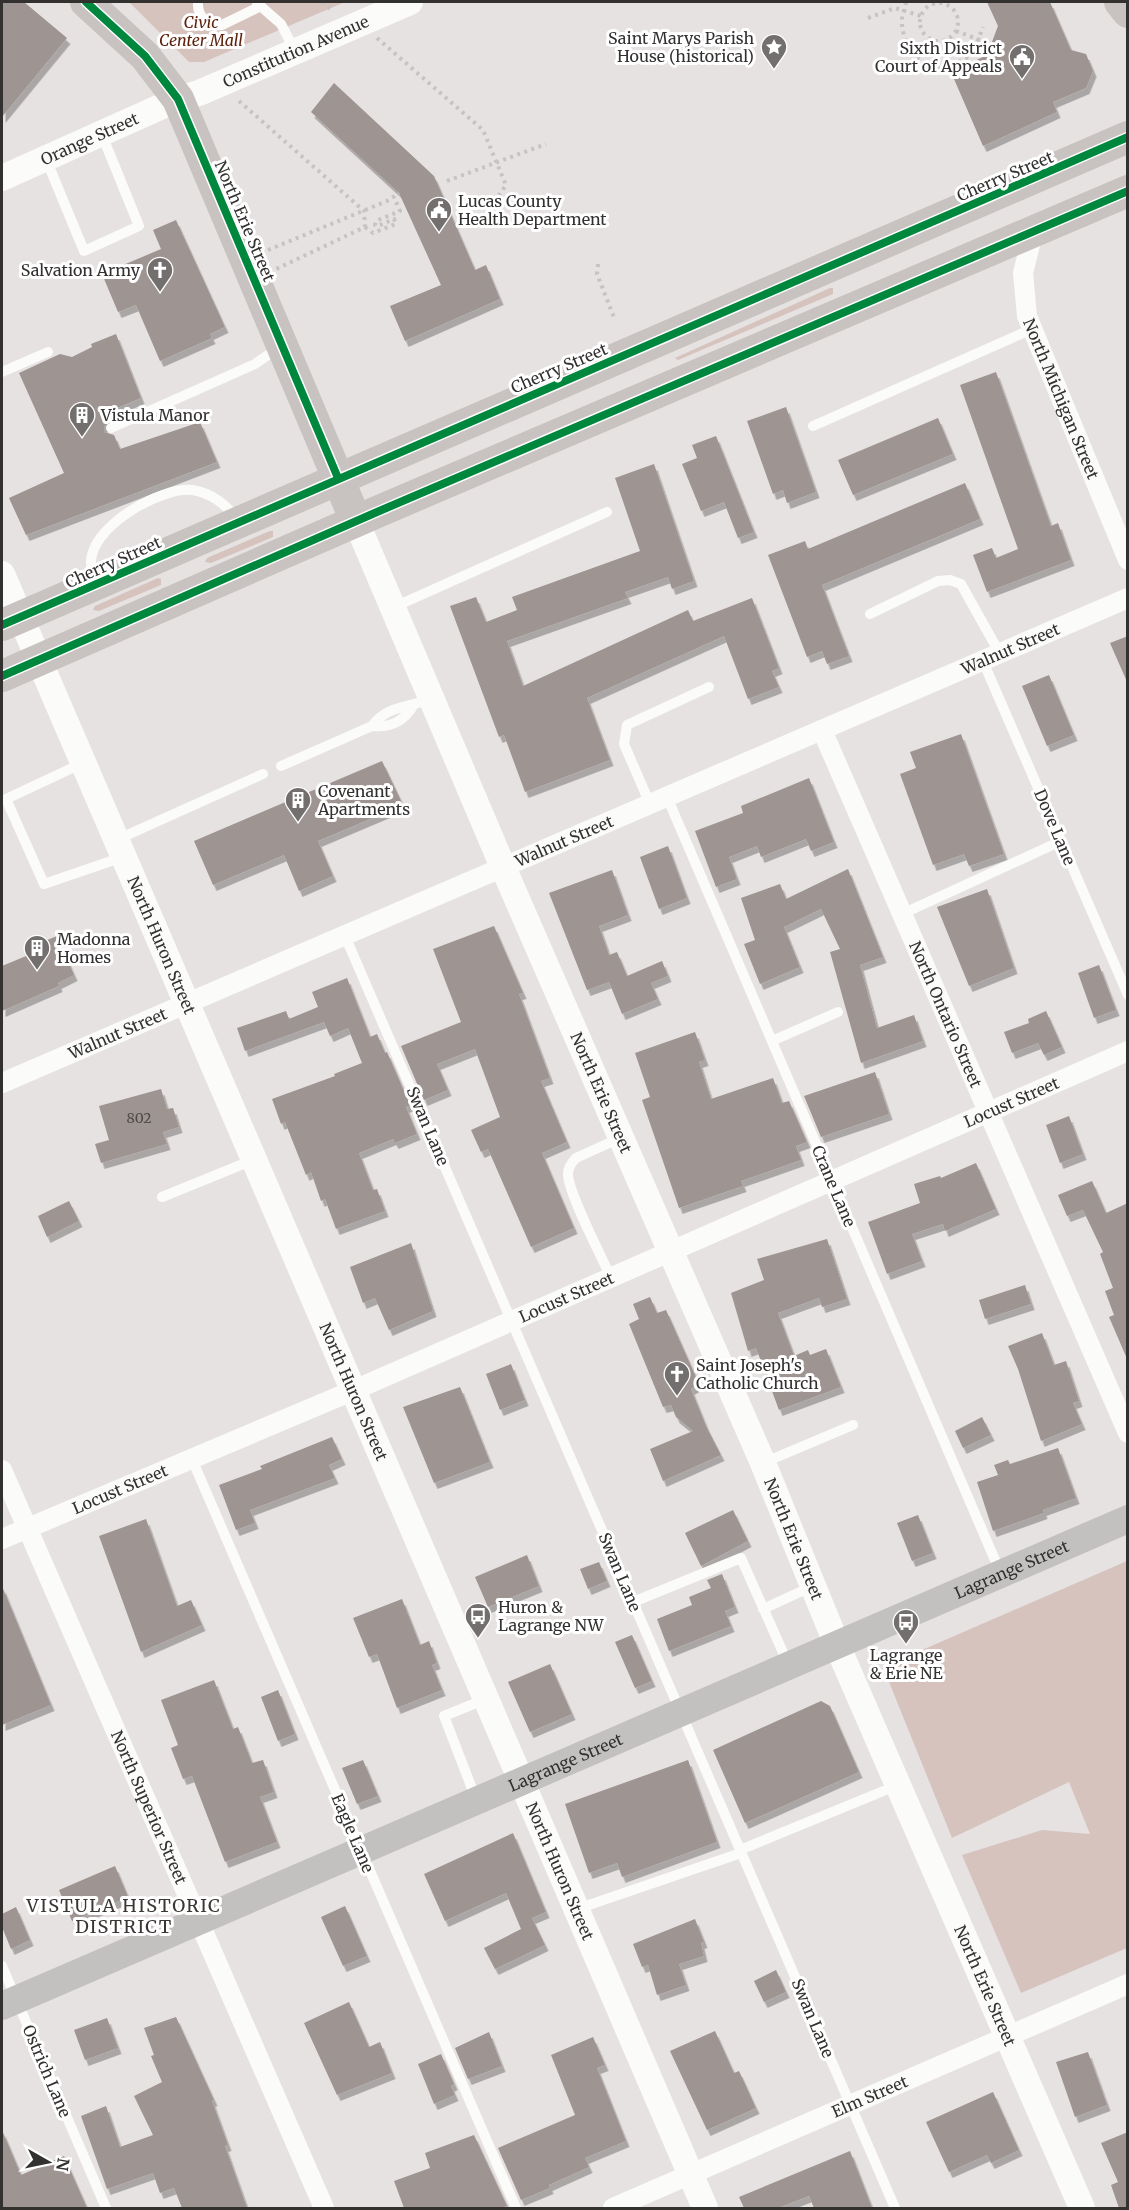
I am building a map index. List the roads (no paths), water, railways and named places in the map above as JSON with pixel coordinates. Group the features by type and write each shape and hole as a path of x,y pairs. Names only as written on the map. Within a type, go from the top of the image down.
{"main road":[{"name":"North Erie Street","path":"86,2 145,56 178,99 356,521"},
{"path":"1120,2 1128,12"},
{"path":"1117,142 1128,115"},
{"name":"Cherry Street","path":"11,621 1117,142"},
{"path":"2,676 356,521 1128,192"},
{"name":"Lagrange Street","path":"9,2003 1128,1519"}],"street":[{"name":"Constitution Avenue","path":"178,99 200,93 410,2"},
{"name":"Orange Street","path":"2,178 178,99"},
{"name":"North Michigan Street","path":"1034,233 1023,273 1030,323 1128,560"},
{"name":"North Erie Street","path":"356,521 392,609 421,702 503,867 763,1463 837,1645 1082,2208"},
{"name":"North Huron Street","path":"2,574 11,621 39,659 705,2208"},
{"name":"Walnut Street","path":"2,1083 185,1002 345,936 822,730 990,655 1128,598"},
{"name":"North Ontario Street","path":"822,730 1128,1433"},
{"name":"Locust Street","path":"2,1539 191,1457 352,1391 831,1179 1128,1051"},
{"name":"North Superior Street","path":"2,1470 324,2208"},
{"name":"Elm Street","path":"613,2208 1128,1984"}],"lane":[{"path":"198,2 200,15 210,25 215,26 258,4 281,24 295,51"},
{"path":"45,159 84,251 139,226 102,135"},
{"path":"813,426 1030,323"},
{"path":"111,428 255,364 283,345"},
{"path":"2,372 48,352"},
{"path":"99,583 91,568 91,555 97,541 109,527 146,503 180,491 191,490 219,499 241,521"},
{"path":"392,609 607,512"},
{"name":"Dove Lane","path":"870,614 938,581 950,580 961,584 1061,842 1128,995"},
{"name":"Crane Lane","path":"709,687 627,725 624,744 659,800 772,1041 1001,1574"},
{"path":"281,766 372,726 379,716 403,705 421,702"},
{"path":"83,763 6,799 44,884 263,774"},
{"path":"902,914 1061,842"},
{"name":"Swan Lane","path":"345,936 895,2208"},
{"path":"772,1041 838,1012"},
{"path":"611,1278 583,1216 568,1175 571,1163 576,1158 621,1138"},
{"path":"162,1197 253,1160"},
{"path":"763,1463 853,1425"},
{"name":"Eagle Lane","path":"191,1457 516,2208"},
{"path":"633,1602 741,1558 789,1666"},
{"path":"763,1609 813,1586"},
{"path":"477,1801 444,1716 487,1699"},
{"path":"578,1910 741,1852 898,1785"},
{"name":"Ostrich Lane","path":"2,1966 9,2003 106,2208"}],"place":[{"name":"Saint Marys Parish House (historical)","path":"774,70"},
{"name":"Sixth District Court of Appeals","path":"1022,80"},
{"name":"Lucas County Health Department","path":"439,233"},
{"name":"Salvation Army","path":"160,293"},
{"name":"Vistula Manor","path":"82,438"},
{"name":"Covenant Apartments","path":"298,823"},
{"name":"Madonna Homes","path":"37,971"},
{"name":"Saint Joseph's Catholic Church","path":"677,1397"},
{"name":"Huron & Lagrange NW","path":"478,1639"},
{"name":"Lagrange & Erie NE","path":"906,1645"}],"district":[{"name":"VISTULA HISTORIC DISTRICT","path":"124,1915"}],"park label":[{"name":"Civic Center Mall","path":"201,31"}]}
